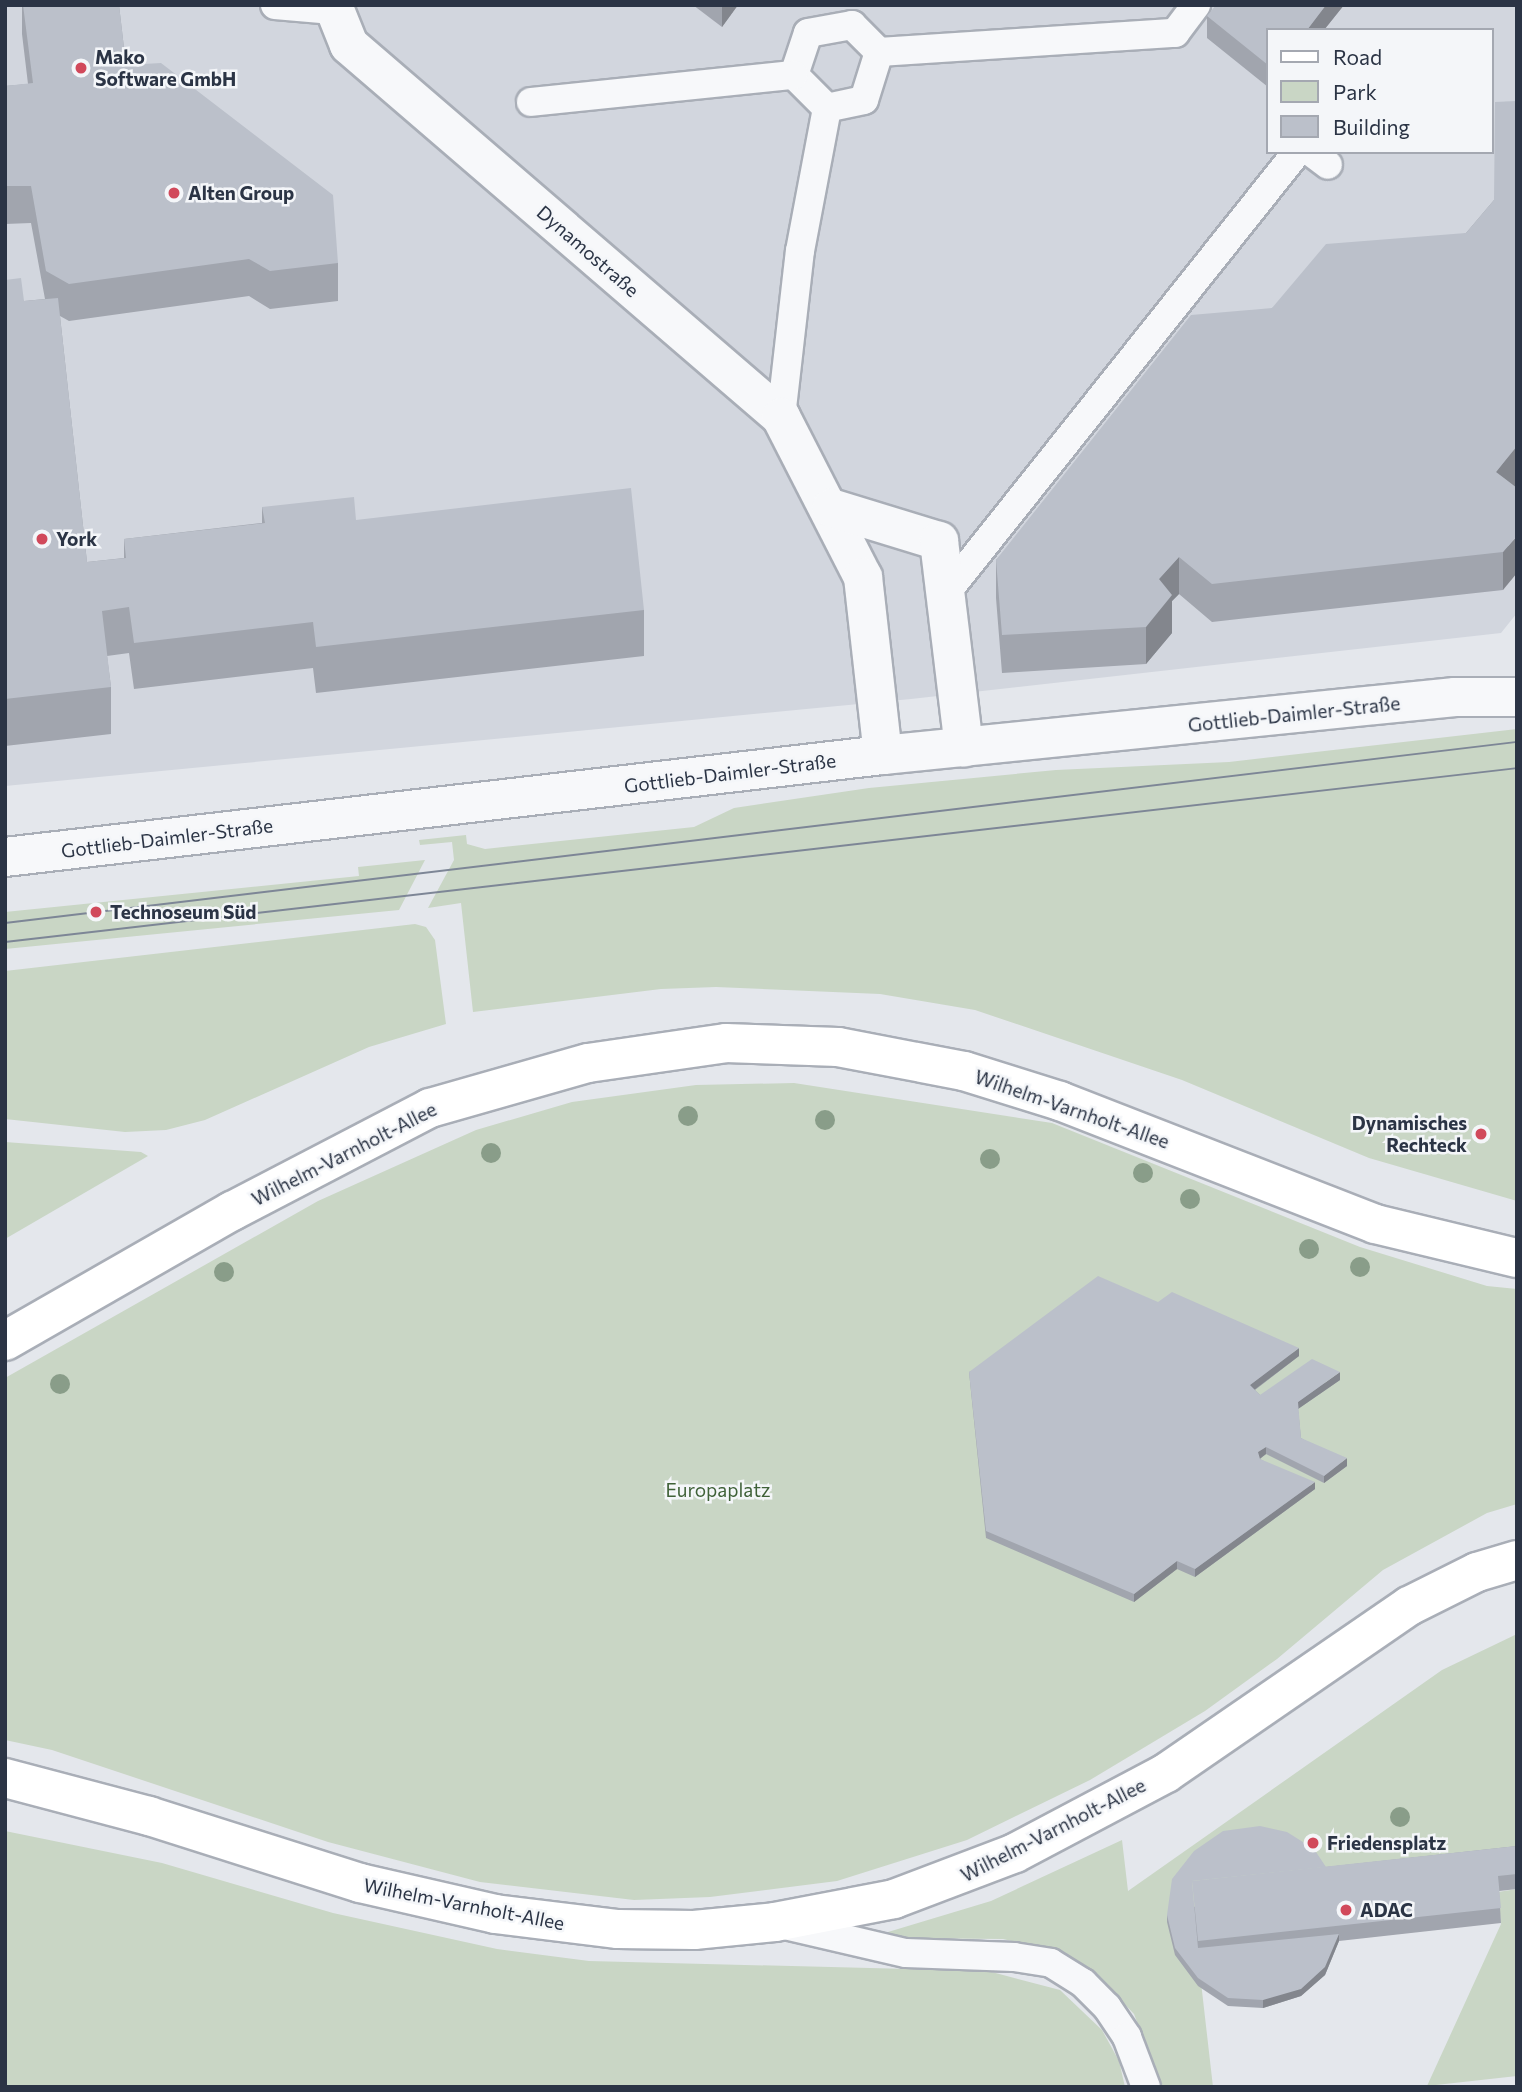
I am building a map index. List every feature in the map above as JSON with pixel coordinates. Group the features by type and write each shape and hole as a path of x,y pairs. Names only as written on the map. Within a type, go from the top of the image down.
{"main road":[{"name":"Wilhelm-Varnholt-Allee","path":"5,1341 232,1211 430,1108 588,1063 726,1043 838,1046 964,1071 1060,1101 1375,1224 1517,1258"},
{"name":"Wilhelm-Varnholt-Allee","path":"5,1778 149,1816 360,1883 495,1914 618,1929 694,1930 775,1922 894,1899 1015,1853 1166,1773 1409,1606 1477,1572 1517,1560"}],"street":[{"name":"Dynamostraße","path":"333,8 349,45 781,416 831,508 863,577 883,755"},
{"path":"831,508 939,541 964,747"},
{"path":"863,577 892,534 906,531"},
{"name":"Gottlieb-Daimler-Straße","path":"1455,697 1517,674"},
{"name":"Gottlieb-Daimler-Straße","path":"5,857 883,755 1455,697 1517,697"}],"lane":[{"path":"275,5 333,8"},
{"path":"794,75 808,33 852,25 879,52 1175,33 1196,5"},
{"path":"827,108 864,100 879,52"},
{"path":"531,103 794,75"},
{"path":"794,75 827,108"},
{"path":"781,416 800,251 827,108"},
{"path":"946,593 1295,154"},
{"path":"775,1922 906,1953 1014,1957 1051,1963 1083,1983 1107,2007 1126,2037 1146,2087"}],"shaded area":[{"path":"5,5 1517,5 1517,613 1501,633 911,699 5,786"}],"green space":[{"path":"1517,729 1517,1201 1369,1158 1182,1080 975,1010 880,994 716,987 661,989 473,1012 461,903 428,908 454,860 452,842 420,845 419,840 466,835 467,844 485,849 694,827 734,808 869,788 1056,770 1229,762"},
{"path":"425,860 399,910 5,949 5,912 359,876 358,867"},
{"path":"415,924 426,927 435,940 446,1024 369,1047 205,1120 166,1130 125,1132 5,1119 5,971"},
{"name":"Europaplatz","path":"794,1083 1052,1123 1360,1247 1487,1286 1517,1289 1517,1504 1487,1513 1383,1570 1277,1659 1205,1711 1090,1780 967,1840 837,1881 710,1897 634,1900 480,1882 328,1842 52,1750 5,1740 5,1378 318,1201 476,1130 572,1102 696,1085"},
{"path":"5,1142 141,1152 148,1156 5,1239"},
{"path":"1517,1634 1517,1861 1198,1956 1213,2087 1162,2087 1134,2014 1099,1977 1051,1950 1003,1939 888,1938 888,1932 991,1901 1122,1840 1128,1891 1442,1670"},
{"path":"5,1831 162,1863 333,1913 497,1949 589,1961 988,1971 1060,1990 1102,2030 1119,2061 1125,2087 5,2087"},
{"path":"1517,1889 1517,2076 1427,2086 1501,1924 1498,1892"}],"building":[{"path":"23,5 119,5 126,65 161,63 333,195 338,263 270,271 249,259 69,284 46,271 31,186 5,186 5,86 33,83"},
{"path":"1216,5 1326,5 1309,28 1266,28 1266,63 1207,16"},
{"path":"1517,101 1517,446 1496,472 1517,488 1517,536 1503,552 1212,584 1179,557 1159,579 1172,595 1146,627 1002,635 996,560 1191,315 1272,308 1326,244 1466,233 1494,200 1495,102"},
{"name":"York","path":"21,278 24,301 58,298 87,562 126,558 124,539 265,523 262,507 354,497 356,520 631,488 644,610 316,647 313,622 134,643 129,607 102,611 111,687 5,699 5,280"},
{"path":"1098,1276 1158,1302 1172,1292 1299,1348 1250,1385 1260,1395 1312,1359 1340,1372 1298,1402 1301,1438 1347,1458 1324,1476 1266,1447 1258,1452 1260,1459 1315,1482 1195,1569 1177,1561 1134,1594 986,1531 969,1372"},
{"path":"1260,1826 1287,1832 1314,1849 1326,1867 1192,1881 1198,1948 1339,1934 1325,1967 1301,1989 1263,2000 1228,1998 1198,1978 1175,1948 1167,1915 1172,1879 1194,1851 1223,1831"},
{"name":"ADAC","path":"1517,1846 1517,1874 1498,1876 1501,1908 1198,1941 1192,1881"}],"tram line":[{"path":"5,923 1517,742"},
{"path":"5,942 1517,768"}],"place":[{"name":"Mako Software GmbH","path":"81,68"},
{"name":"Alten Group","path":"174,193"},
{"name":"York","path":"42,539"},
{"name":"Technoseum Süd","path":"96,912"},
{"name":"Dynamisches Rechteck","path":"1481,1134"},
{"name":"Friedensplatz","path":"1313,1843"},
{"name":"ADAC","path":"1346,1910"}]}
